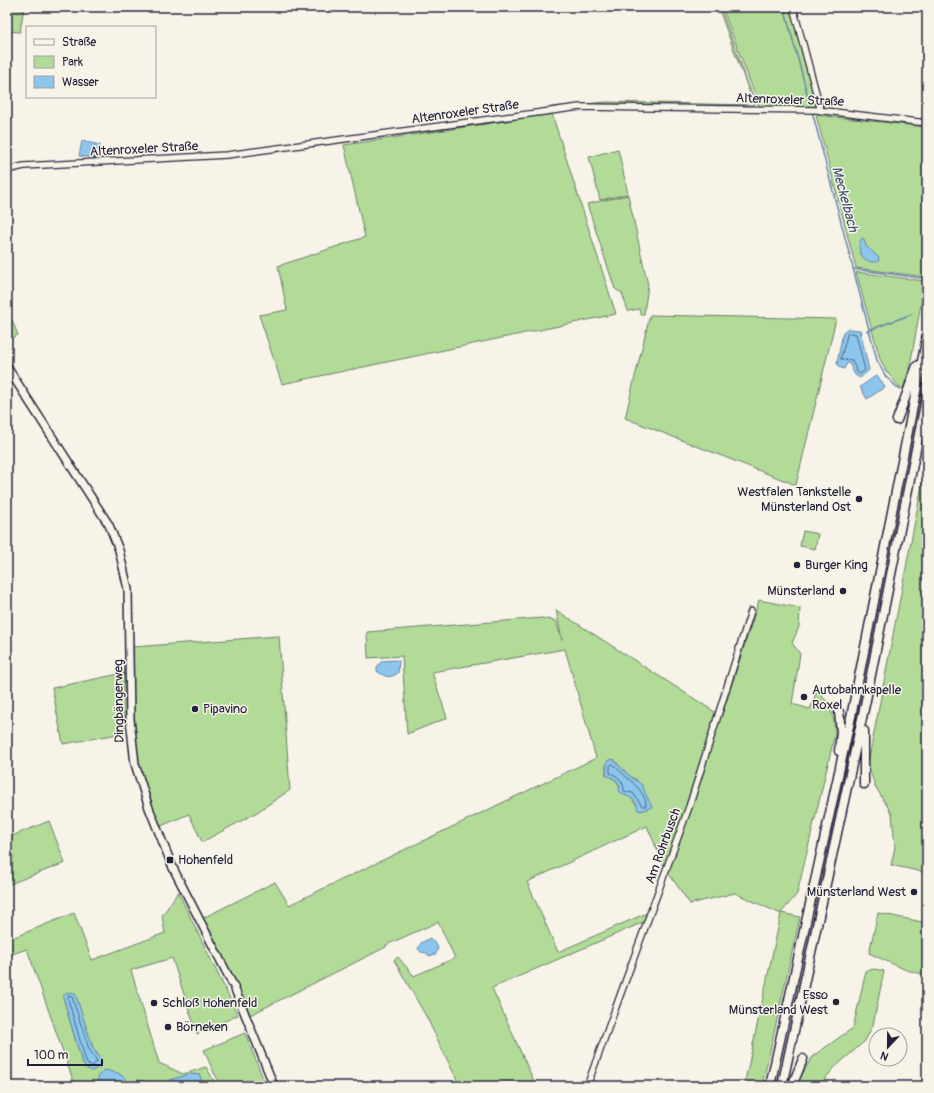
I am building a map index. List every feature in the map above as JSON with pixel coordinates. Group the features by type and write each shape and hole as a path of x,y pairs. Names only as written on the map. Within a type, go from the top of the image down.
{"highway":[{"path":"897,420 926,339"},
{"path":"770,1086 837,785 887,544 926,339"},
{"path":"782,1086 866,700 927,394"},
{"path":"864,784 863,748 866,700"},
{"path":"837,785 841,732 839,712"},
{"path":"792,1086 803,1059"}],"main road":[{"name":"Dingbängerweg","path":"7,367 109,525 119,550 126,577 129,602 130,719 135,764 149,808 174,868 234,987 274,1086"}],"street":[{"path":"794,7 819,110"},
{"name":"Altenroxeler Straße","path":"7,170 24,166 227,155 580,106 819,110 927,123"},
{"name":"Am Rohrbusch","path":"587,1086 689,807 751,611"}],"green space":[{"path":"7,7 24,7 20,32 7,31"},
{"path":"718,7 720,7 755,102 754,105"},
{"path":"722,7 791,7 817,107 760,108"},
{"path":"606,102 754,105 753,108 604,104 553,109 551,107"},
{"path":"552,114 616,314 282,384 259,315 287,310 278,266 365,237 344,145"},
{"path":"816,115 927,127 926,277 856,268"},
{"path":"618,149 628,194 600,200 589,157"},
{"path":"628,195 648,285 644,314 641,315 639,309 628,311 622,293 615,289 587,204"},
{"path":"856,272 925,281 910,366 903,389 900,388 886,371 880,359"},
{"path":"7,308 18,335 7,340"},
{"path":"650,315 836,319 796,485 625,418"},
{"path":"927,459 927,873 891,865 895,847 892,814 875,786 868,764"},
{"path":"803,531 818,534 815,549 800,546"},
{"path":"759,600 800,608 799,627 792,643 800,654 792,704 810,709 817,691 829,705 834,721 835,734 797,894 781,913 800,917 762,1086 744,1086 781,914 735,893 690,904 665,868 647,826 527,882 558,952 649,912 646,921 492,988 536,1086 460,1086 427,1018 394,960 398,957 414,976 455,958 438,922 386,945 386,947 248,1016 201,919 275,882 289,905 596,758 565,649 432,672 447,718 407,734 402,656 368,658 367,632 542,618 556,621 562,640 556,610 718,714 722,715","holes":["614,759 627,774 637,780 637,806 630,796 624,795 616,780 606,775 606,765"]},
{"path":"279,636 290,790 254,814 202,842 189,814 159,827 137,765 134,734 132,647"},
{"path":"124,673 124,733 63,744 52,688"},
{"path":"49,821 65,863 7,885 7,838"},
{"path":"178,892 238,1015 197,1034 172,958 131,970 159,1063 183,1074 206,1067 217,1086 192,1086 198,1085 195,1074 170,1080 166,1086 138,1080 131,1086 125,1086 127,1080 118,1073 97,1083 102,1086 75,1086 27,949 7,956 7,940 74,913 92,960 165,933 162,916","holes":["75,994 93,1048 99,1056 82,1062 63,997"]},
{"path":"878,913 927,923 927,975 906,970 869,953"},
{"path":"874,969 884,971 873,1025 872,1027 868,1027 868,1035 865,1041 834,1068 819,1086 795,1086 813,1056 853,1028 866,971"},
{"path":"245,1033 266,1086 222,1086 214,1073 204,1050"}],"water":[{"path":"82,141 100,145 98,158 79,156"},
{"path":"862,238 864,239 866,246 879,258 878,262 868,261 862,256 859,248"},
{"path":"847,329 860,330 869,370 860,378 855,375 849,363 847,363 844,369 839,367 837,363 843,332"},
{"path":"877,375 885,387 867,399 860,387"},
{"path":"382,661 399,661 398,673 395,675 382,675 377,671 377,667"},
{"path":"612,759 631,777 641,784 652,807 641,811 638,810 636,803 630,797 621,793 619,790 620,786 616,780 606,775 607,761"},
{"path":"430,938 438,947 436,954 429,956 427,953 421,952 418,949 421,943"},
{"path":"70,992 75,993 93,1048 102,1062 100,1066 92,1071 86,1068 82,1062 63,997 65,994"},
{"path":"104,1070 118,1073 127,1080 125,1086 102,1086 97,1083 99,1075"},
{"path":"190,1074 200,1075 201,1079 198,1085 166,1086 170,1080"}],"waterway":[{"name":"Meckelbach","path":"784,7 811,108"},
{"name":"Meckelbach","path":"812,111 877,360 886,377 899,389"},
{"path":"853,269 921,278"},
{"path":"867,331 912,314"}],"place":[{"name":"Westfalen Tankstelle Münsterland Ost","path":"859,499"},
{"name":"Burger King","path":"797,565"},
{"name":"Münsterland","path":"843,591"},
{"name":"Autobahnkapelle Roxel","path":"804,697"},
{"name":"Pipavino","path":"195,709"},
{"name":"Hohenfeld","path":"170,860"},
{"name":"Münsterland West","path":"914,892"},
{"name":"Esso Münsterland West","path":"836,1002"},
{"name":"Schloß Hohenfeld","path":"154,1003"},
{"name":"Börneken","path":"168,1027"}]}
